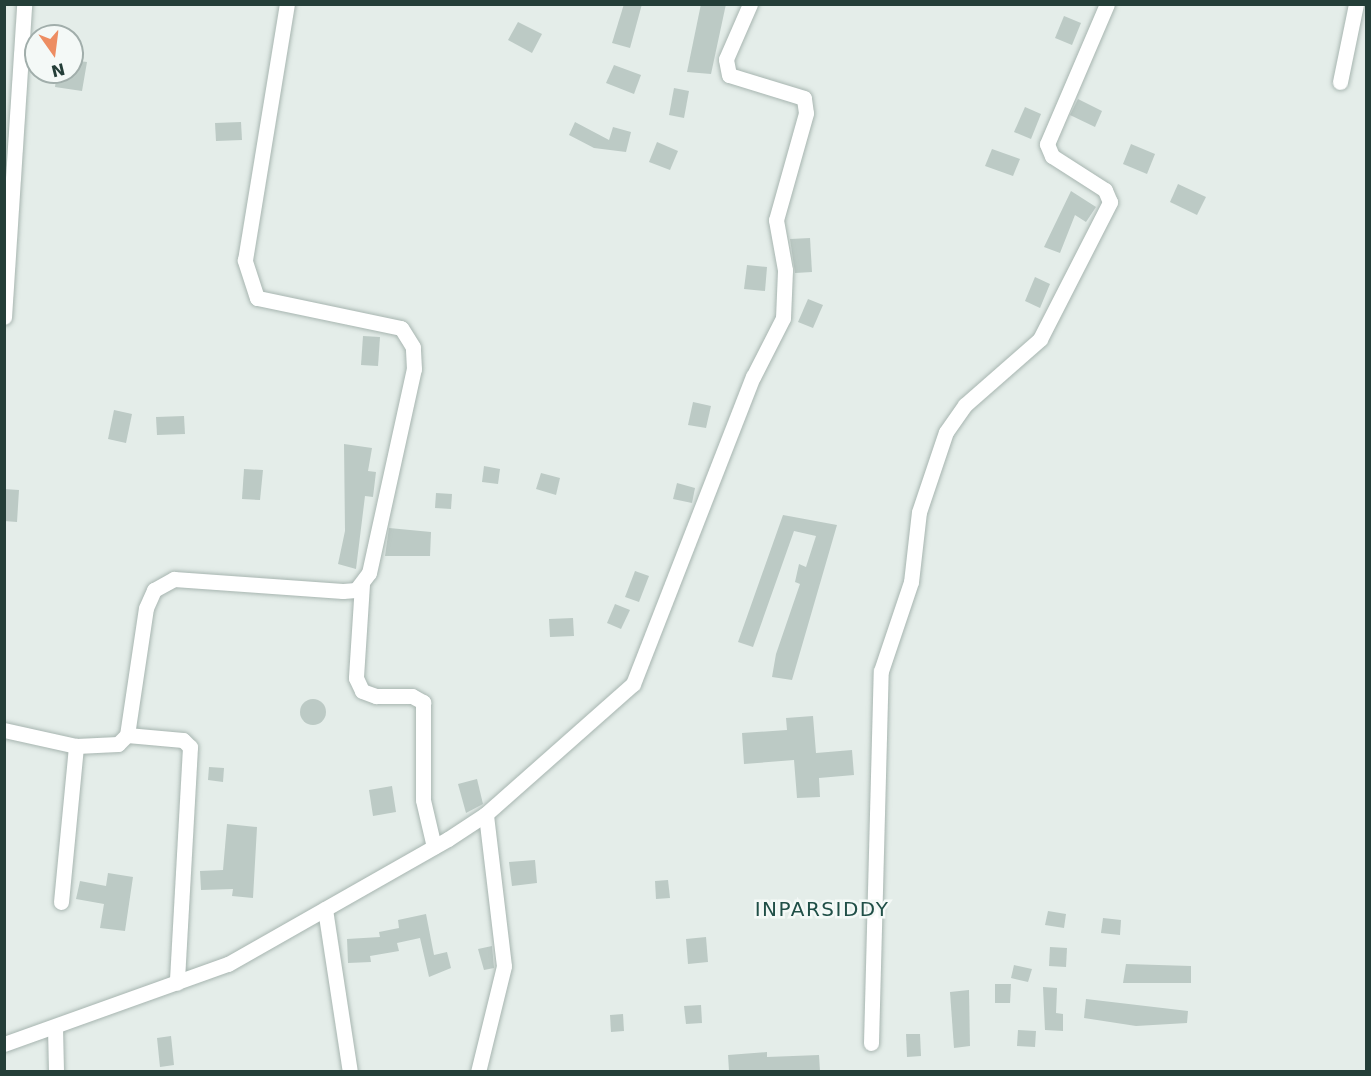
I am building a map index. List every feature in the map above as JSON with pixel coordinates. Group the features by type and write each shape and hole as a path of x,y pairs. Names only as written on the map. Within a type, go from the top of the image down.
{"street":[{"path":"4,317 24,4"},
{"path":"287,4 245,261 257,298 401,328 413,347 414,369 362,584 356,678 362,691 376,696 412,696 423,702 423,800 434,847"},
{"path":"4,1044 228,964 434,847 486,814 633,684 753,377 783,318 785,270 776,220 806,113 804,98 729,75 726,59 750,4"},
{"path":"871,1043 882,670 911,582 919,512 946,432 965,405 1040,339 1110,202 1105,190 1052,156 1047,144 1107,4"},
{"path":"1340,82 1356,4"},
{"path":"4,730 76,746 117,744 128,735 146,608 154,590 174,579 343,591 362,584"},
{"path":"128,735 183,740 190,747 177,983"},
{"path":"61,902 76,746"},
{"path":"478,1071 504,966 486,814"},
{"path":"325,909 350,1071"},
{"path":"55,1027 56,1071"}],"building":[{"path":"624,4 642,4 630,48 612,43"},
{"path":"701,4 726,4 711,74 687,72"},
{"path":"1064,16 1081,23 1072,45 1055,38"},
{"path":"518,22 542,34 532,53 508,40"},
{"path":"84,62 87,62 84,79"},
{"path":"614,65 641,75 634,94 606,83"},
{"path":"55,84 83,84 82,91 55,87"},
{"path":"674,88 689,91 684,118 669,115"},
{"path":"1078,99 1102,111 1095,127 1070,115"},
{"path":"1025,107 1041,114 1031,139 1014,132"},
{"path":"241,122 242,140 216,141 215,123"},
{"path":"575,122 609,140 613,127 631,132 626,152 594,148 569,135"},
{"path":"657,142 678,151 670,170 649,162"},
{"path":"1131,144 1155,154 1147,174 1123,164"},
{"path":"992,149 1020,159 1013,176 985,166"},
{"path":"1178,184 1206,197 1197,215 1170,202"},
{"path":"1071,191 1096,207 1086,222 1075,215 1060,253 1044,247"},
{"path":"810,238 812,272 795,273 790,239"},
{"path":"747,265 767,267 765,291 744,289"},
{"path":"1035,277 1050,284 1040,308 1025,301"},
{"path":"808,299 823,305 813,328 798,322"},
{"path":"363,336 380,337 378,366 361,365"},
{"path":"693,402 711,406 706,428 688,425"},
{"path":"114,410 132,414 126,443 108,439"},
{"path":"184,416 185,434 157,435 156,417"},
{"path":"344,444 372,448 368,471 376,472 373,497 365,496 356,569 338,564 345,531"},
{"path":"484,466 500,469 498,484 482,482"},
{"path":"244,469 263,470 260,500 242,499"},
{"path":"541,473 560,478 556,495 536,489"},
{"path":"677,483 695,488 692,503 673,499"},
{"path":"4,489 19,490 17,522 4,521"},
{"path":"436,493 452,494 451,509 435,508"},
{"path":"783,515 837,525 792,680 772,677 776,654 800,584 795,582 799,564 806,567 816,536 794,531 753,647 738,642"},
{"path":"389,528 431,532 430,556 385,556"},
{"path":"635,571 649,576 639,602 625,597"},
{"path":"615,604 630,610 621,629 607,623"},
{"path":"573,618 574,636 550,637 549,619"},
{"path":"313,699 322,703 326,712 322,721 313,725 304,721 300,712 304,703"},
{"path":"813,716 816,753 852,750 854,775 819,778 820,797 797,798 794,760 744,764 742,733 787,730 786,718"},
{"path":"209,767 224,768 223,782 208,780"},
{"path":"477,779 483,804 466,813 458,784"},
{"path":"392,786 396,812 373,816 369,790"},
{"path":"227,824 257,827 253,898 232,896 233,889 201,890 200,871 223,870"},
{"path":"535,860 537,883 512,886 509,862"},
{"path":"108,873 133,877 125,931 100,928 104,904 76,899 80,881 106,886"},
{"path":"668,880 670,898 656,899 655,881"},
{"path":"1048,911 1066,914 1064,928 1045,925"},
{"path":"426,914 434,955 447,952 451,968 429,977 420,938 397,943 399,951 370,956 371,962 348,963 347,939 380,937 379,932 399,928 398,920"},
{"path":"1103,918 1121,920 1120,935 1101,933"},
{"path":"706,937 708,962 688,964 686,939"},
{"path":"492,946 494,968 484,970 478,949"},
{"path":"1050,947 1067,948 1066,967 1049,966"},
{"path":"1126,964 1191,966 1191,983 1123,983"},
{"path":"1014,965 1032,969 1028,982 1011,978"},
{"path":"995,984 1011,984 1010,1003 995,1003"},
{"path":"1043,987 1057,988 1056,1013 1063,1014 1063,1031 1045,1030"},
{"path":"969,990 970,1046 954,1048 950,992"},
{"path":"1086,999 1188,1011 1187,1023 1136,1026 1084,1018"},
{"path":"701,1005 702,1023 686,1024 684,1006"},
{"path":"623,1014 624,1031 611,1032 610,1015"},
{"path":"1018,1030 1036,1031 1035,1047 1017,1046"},
{"path":"906,1034 920,1034 921,1056 907,1057"},
{"path":"171,1036 174,1065 160,1067 157,1038"},
{"path":"767,1052 767,1057 819,1055 820,1071 729,1071 728,1055"}],"district":[{"name":"INPARSIDDY","path":"822,909"}]}
